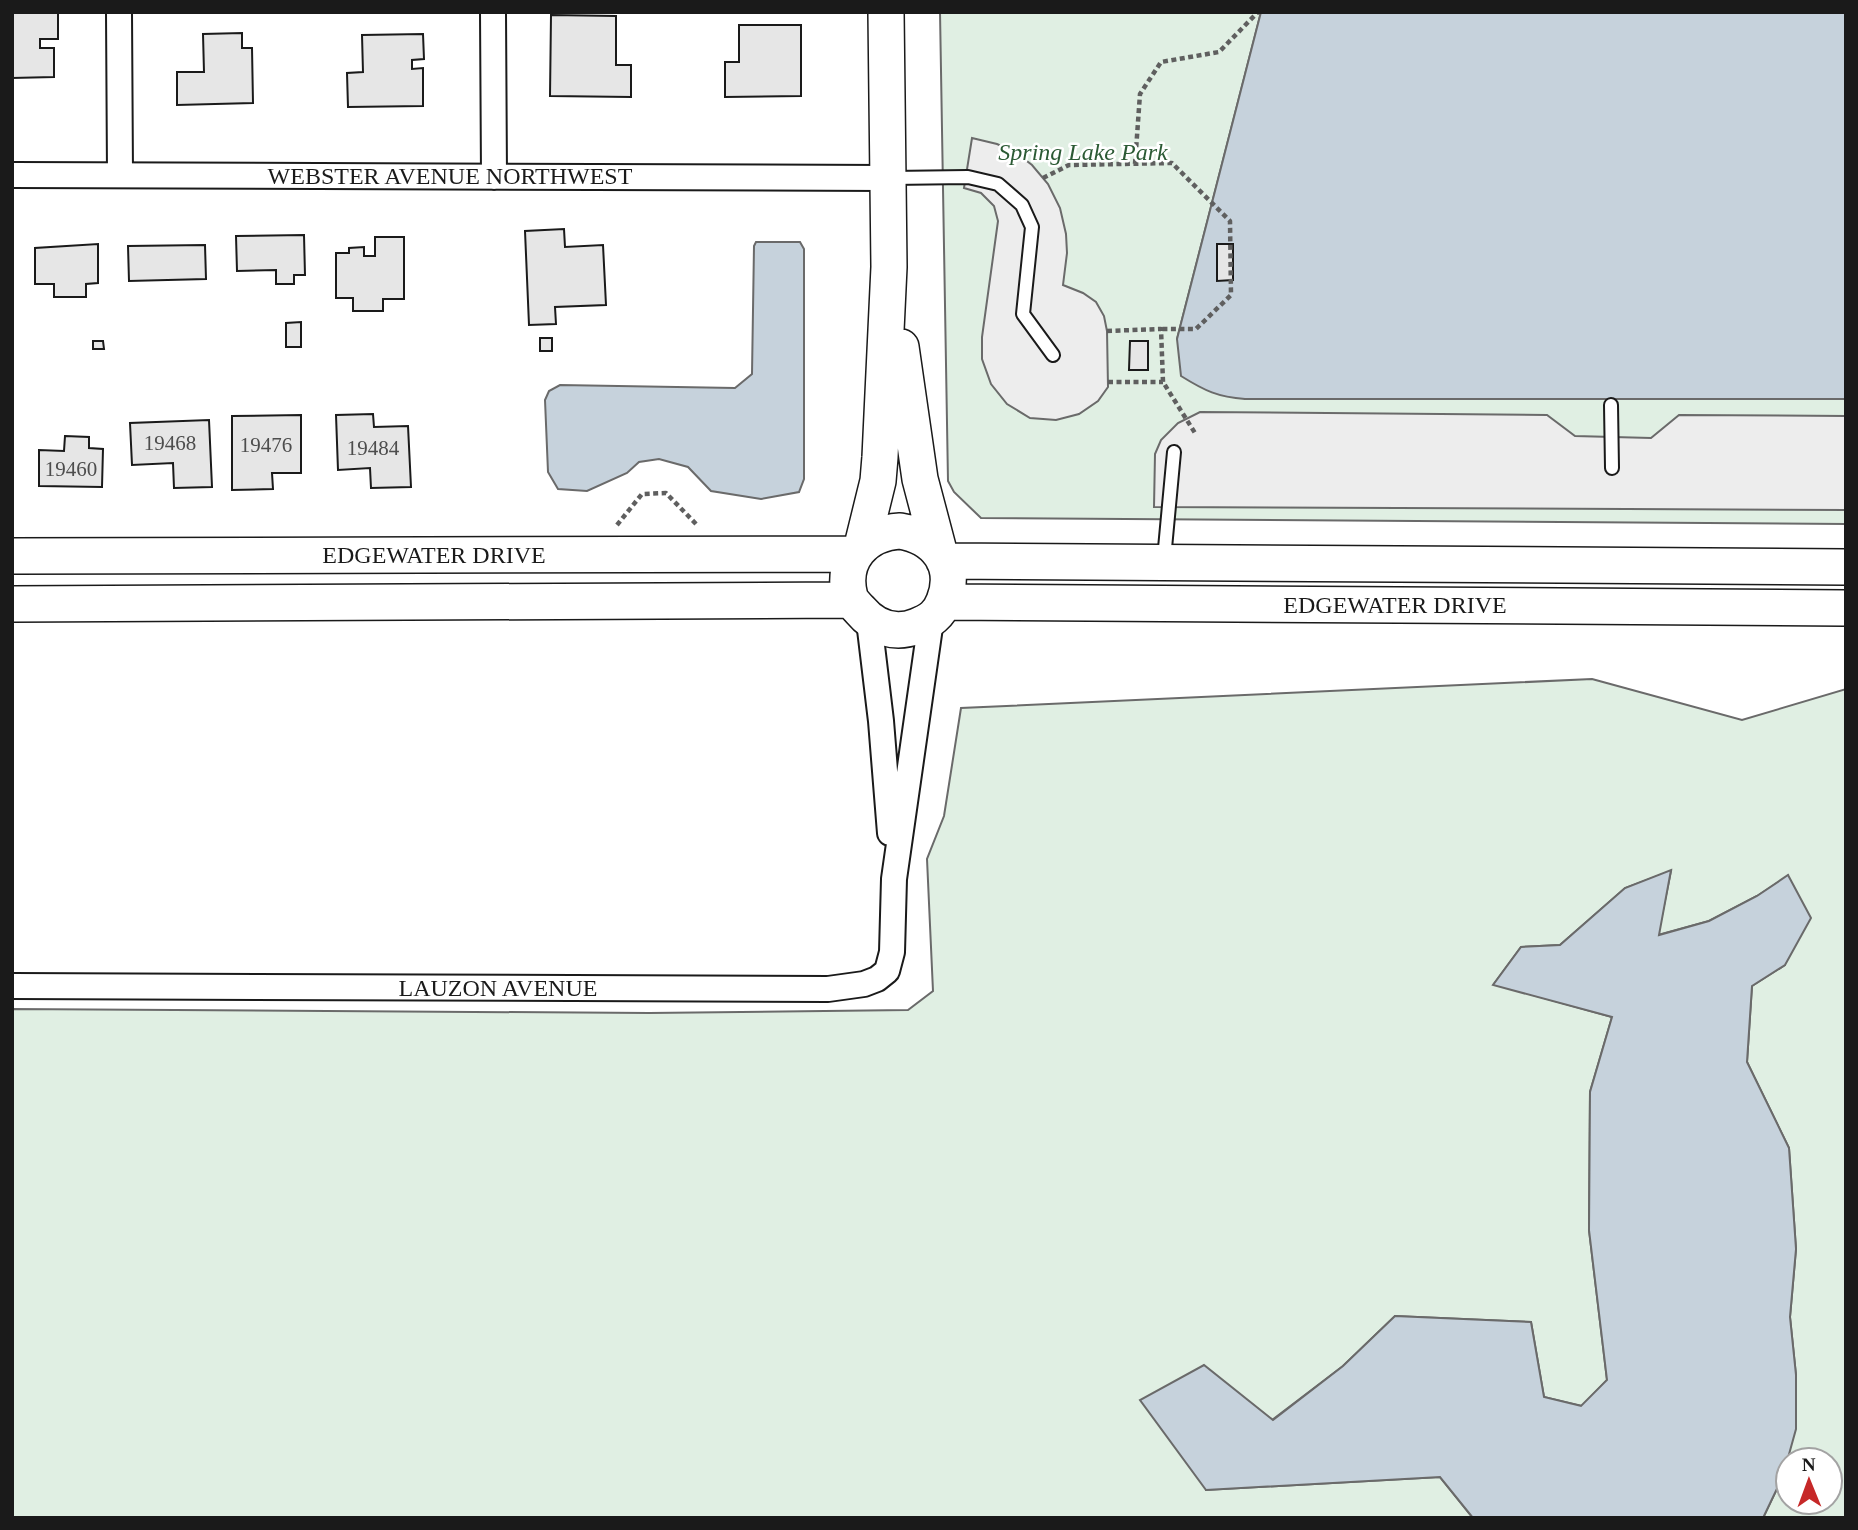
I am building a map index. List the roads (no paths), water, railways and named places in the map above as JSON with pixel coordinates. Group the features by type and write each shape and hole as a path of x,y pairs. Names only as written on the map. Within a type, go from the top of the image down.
{"street":[{"path":"119,12 120,175"},
{"path":"493,12 494,177"},
{"path":"886,12 889,267 880,457 878,481 859,550 849,570 860,610 882,628 896,630 909,629 937,611 948,575 920,478 889,267"},
{"name":"WEBSTER AVENUE NORTHWEST","path":"12,175 887,178"},
{"path":"859,550 873,537 900,531 914,533 934,545 942,556"},
{"name":"EDGEWATER DRIVE","path":"12,556 859,550"},
{"name":"EDGEWATER DRIVE","path":"942,556 1164,563 1846,567"},
{"path":"1726,607 1737,595 1748,590 1846,590"},
{"name":"EDGEWATER DRIVE","path":"12,604 860,610"},
{"name":"EDGEWATER DRIVE","path":"937,611 1846,608"},
{"name":"LAUZON AVENUE","path":"12,986 828,989 864,984 877,979 887,971 892,952 894,879 881,722 860,610"},
{"name":"LAUZON AVENUE","path":"894,879 937,611"}],"lane":[{"path":"887,178 968,177 998,184 1022,205 1032,227 1023,314 1054,355"},
{"path":"1611,405 1612,468"},
{"path":"1164,563 1174,452"}],"park label":[{"name":"Spring Lake Park","path":"1083,152"}]}
